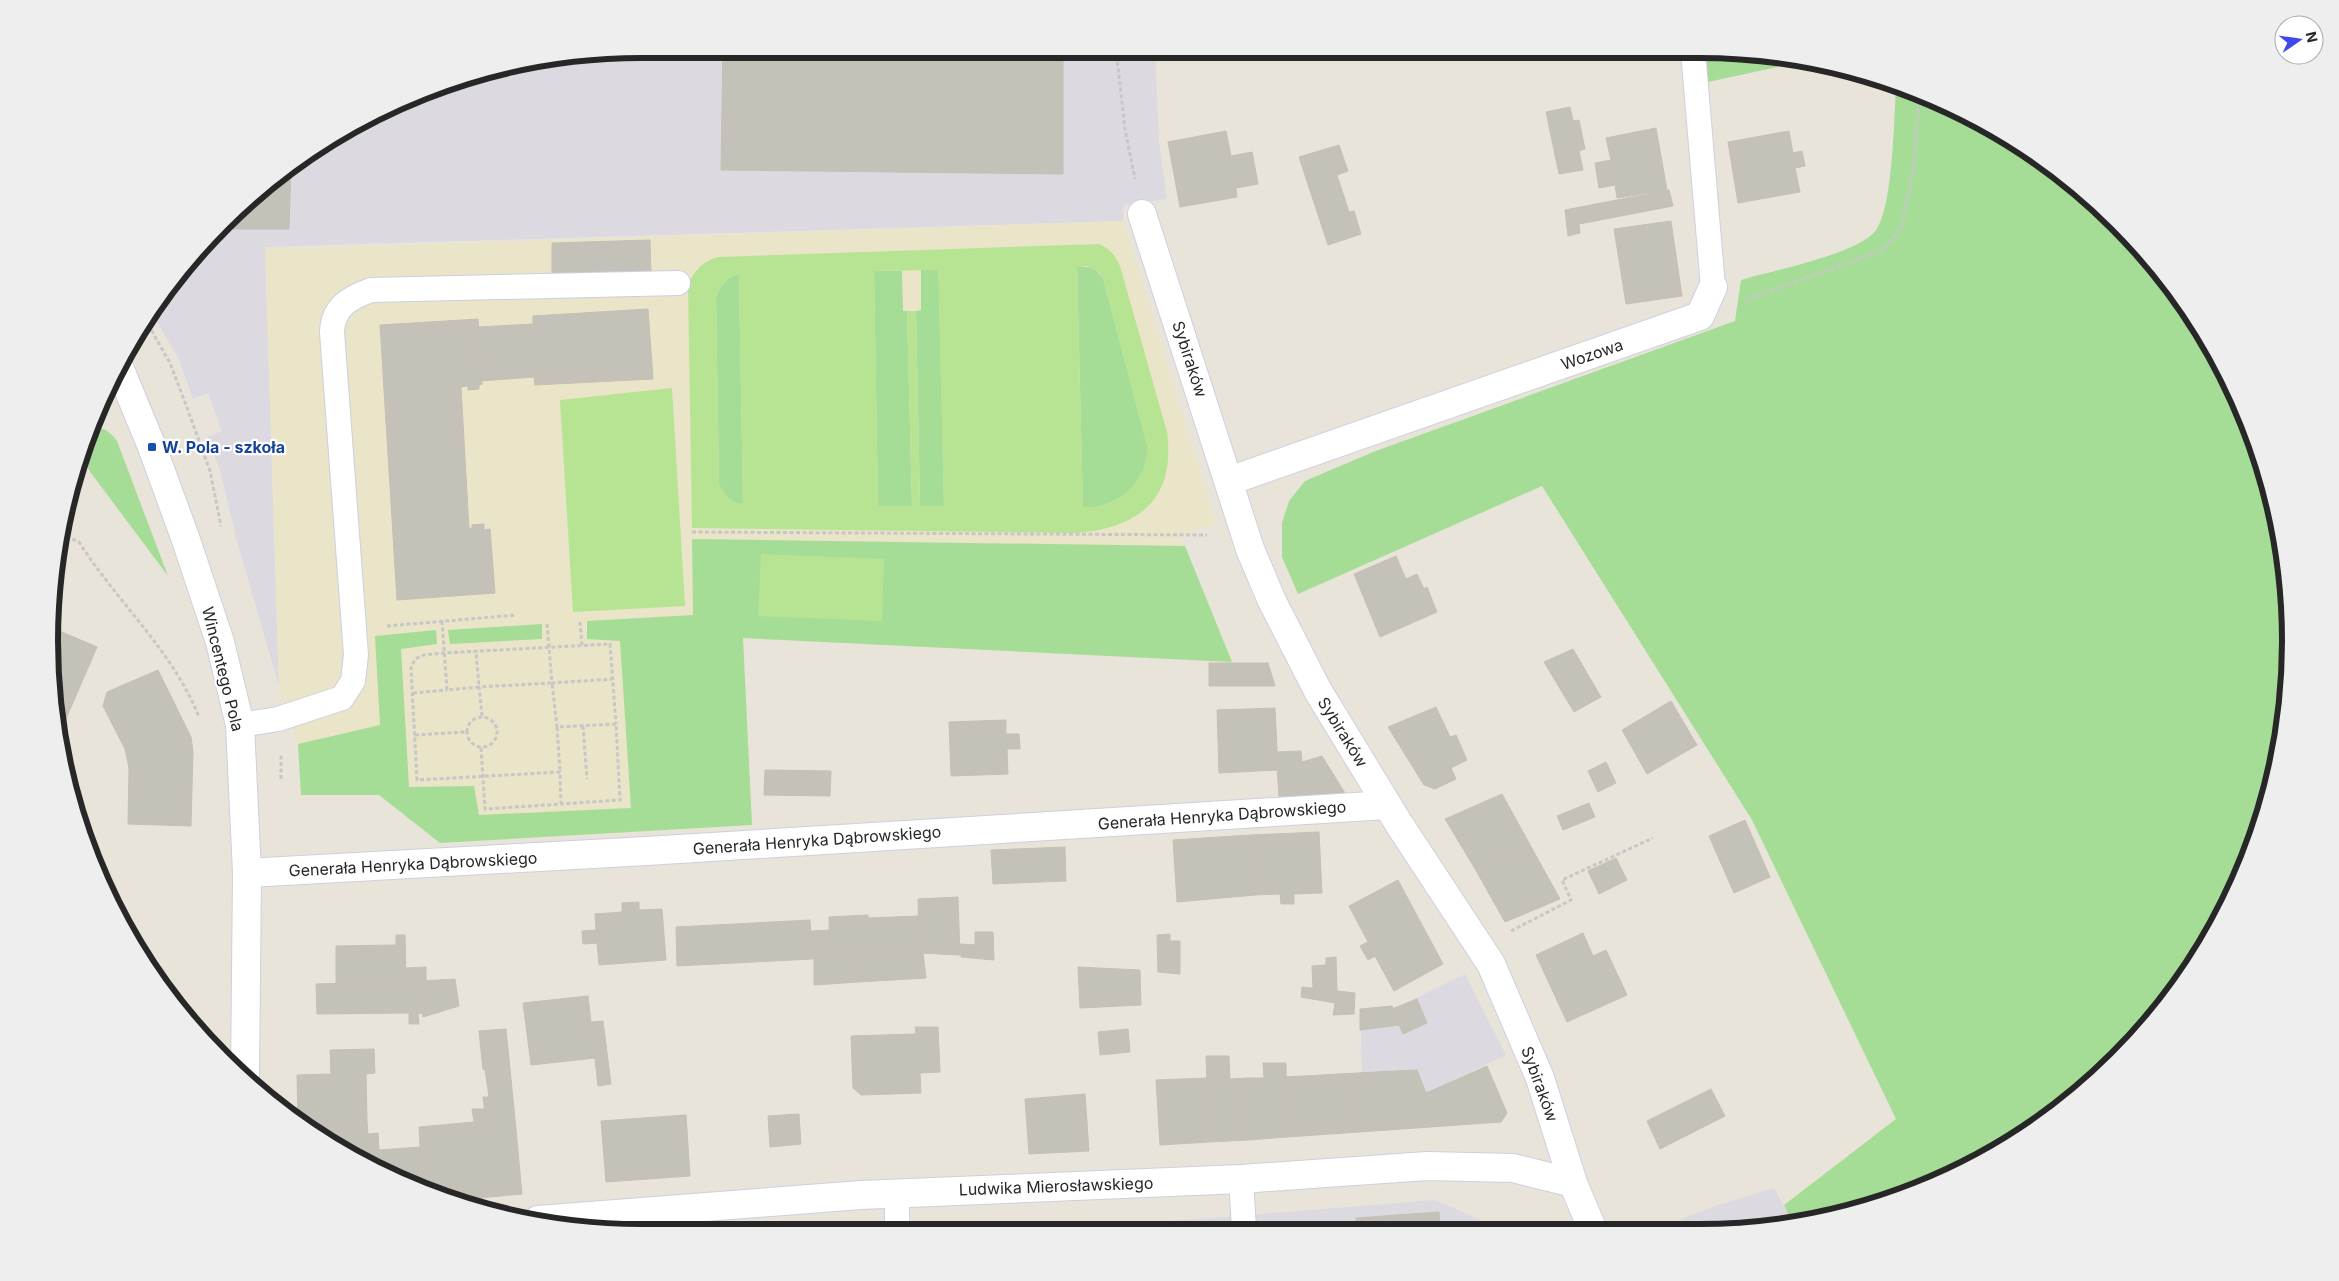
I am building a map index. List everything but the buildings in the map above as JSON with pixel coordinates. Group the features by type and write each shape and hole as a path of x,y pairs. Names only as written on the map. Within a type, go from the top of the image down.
{"street":[{"name":"Sybiraków","path":"1142,214 1250,549 1272,601 1318,691 1387,805 1491,964 1540,1078 1573,1183 1590,1224"},
{"path":"1700,316 1714,287"},
{"name":"Wozowa","path":"1229,481 1700,316"},
{"name":"Wincentego Pola","path":"122,375 152,447 186,540 220,642 240,725 247,873 245,1069"},
{"name":"Generała Henryka Dąbrowskiego","path":"247,873 647,851 1387,805"},
{"name":"Ludwika Mierosławskiego","path":"561,1218 897,1194 1241,1179 1427,1166 1512,1168 1573,1183"}],"lane":[{"path":"1694,58 1714,287"},
{"path":"240,725 278,719 342,698 353,681 356,655 332,332 332,319 349,298 371,290 678,282"},
{"path":"1241,1179 1244,1224"},
{"path":"897,1194 897,1224"}],"path":[{"path":"1117,58 1125,129 1142,214"},
{"path":"1700,316 1883,250 1901,228 1914,167 1919,101"},
{"path":"692,532 1246,534"},
{"path":"67,537 79,542 136,616 191,698"},
{"path":"354,629 516,615"},
{"path":"442,622 447,690"},
{"path":"580,622 582,645"},
{"path":"547,624 557,728 561,804"},
{"path":"481,748 484,776 486,809 620,800 610,644 424,655 415,659 411,668 417,780 484,776 560,772"},
{"path":"476,651 482,716"},
{"path":"412,693 612,679"},
{"path":"482,716 487,717 494,723 497,732 494,742 481,748 472,744 466,732 469,722 482,716"},
{"path":"557,728 616,724"},
{"path":"583,726 587,779"},
{"path":"415,735 466,732"},
{"path":"1480,947 1570,900 1562,880 1653,838"}],"shaded area":[{"path":"1155,58 1159,142 1167,199 1124,205 1123,221 265,247 279,687 237,541 219,467 207,437 222,431 208,393 193,399 179,360 155,319 202,256 228,228 286,178 349,136 417,102 453,88 527,69 564,62 602,59"},
{"path":"1123,221 1216,524 1180,535 1232,662 743,638 752,825 440,843 379,795 301,795 298,744 279,687 265,247 320,248"},
{"path":"1465,974 1506,1055 1426,1093 1417,1070 1362,1073 1360,1009 1392,1006 1393,1009"},
{"path":"1774,1188 1789,1216 1737,1222 1676,1224 1683,1218"},
{"path":"1435,1200 1490,1224 1123,1224"}],"green space":[{"path":"1706,58 1737,59 1789,65 1708,82"},
{"path":"1896,92 1922,102 1990,136 2053,178 2111,228 2137,256 2183,317 2203,349 2237,417 2251,453 2262,490 2277,564 2280,602 2282,640 2277,717 2262,791 2251,828 2221,898 2203,932 2161,995 2111,1053 2083,1079 2022,1125 1956,1163 1886,1193 1849,1204 1788,1216 1784,1205 1896,1119 1752,820 1542,486 1298,594 1282,557 1282,523 1289,501 1305,481 1373,452 1735,321 1741,280 1813,261 1852,247 1867,239 1876,230 1882,219 1892,162"},
{"path":"1099,244 1103,246 1112,253 1120,266 1167,432 1168,455 1165,475 1159,492 1148,506 1135,517 1118,525 1076,533 692,528 688,285 700,267 718,257","holes":["1086,266 1099,272 1103,278 1147,445 1143,470 1137,481 1119,498 1108,504 1096,507 1083,507 1077,267","938,270 944,506 920,506 916,311 907,311 912,506 878,506 874,271","739,274 743,504 728,498 719,484 716,299 724,283"]},
{"path":"1077,266 1094,268 1103,278 1147,445 1143,471 1129,491 1108,503 1096,507 1083,508"},
{"path":"921,270 939,270 944,506 920,506 916,311 921,310"},
{"path":"874,271 902,271 903,311 907,311 912,506 878,506"},
{"path":"739,274 743,504 728,498 719,484 716,299 724,283 731,277"},
{"path":"672,388 685,606 573,612 560,400"},
{"path":"99,428 111,434 117,441 168,576 85,463"},
{"path":"692,539 1185,546 1232,662 743,638 752,825 440,843 379,795 301,795 298,744 380,725 375,636 436,630 437,644 401,649 409,787 474,786 479,815 631,808 620,641 587,639 587,621 693,615"},
{"path":"761,554 884,559 882,621 758,616"},
{"path":"542,624 542,639 450,644 448,630"}],"place":[{"name":"W. Pola - szkoła","path":"152,447"}]}
